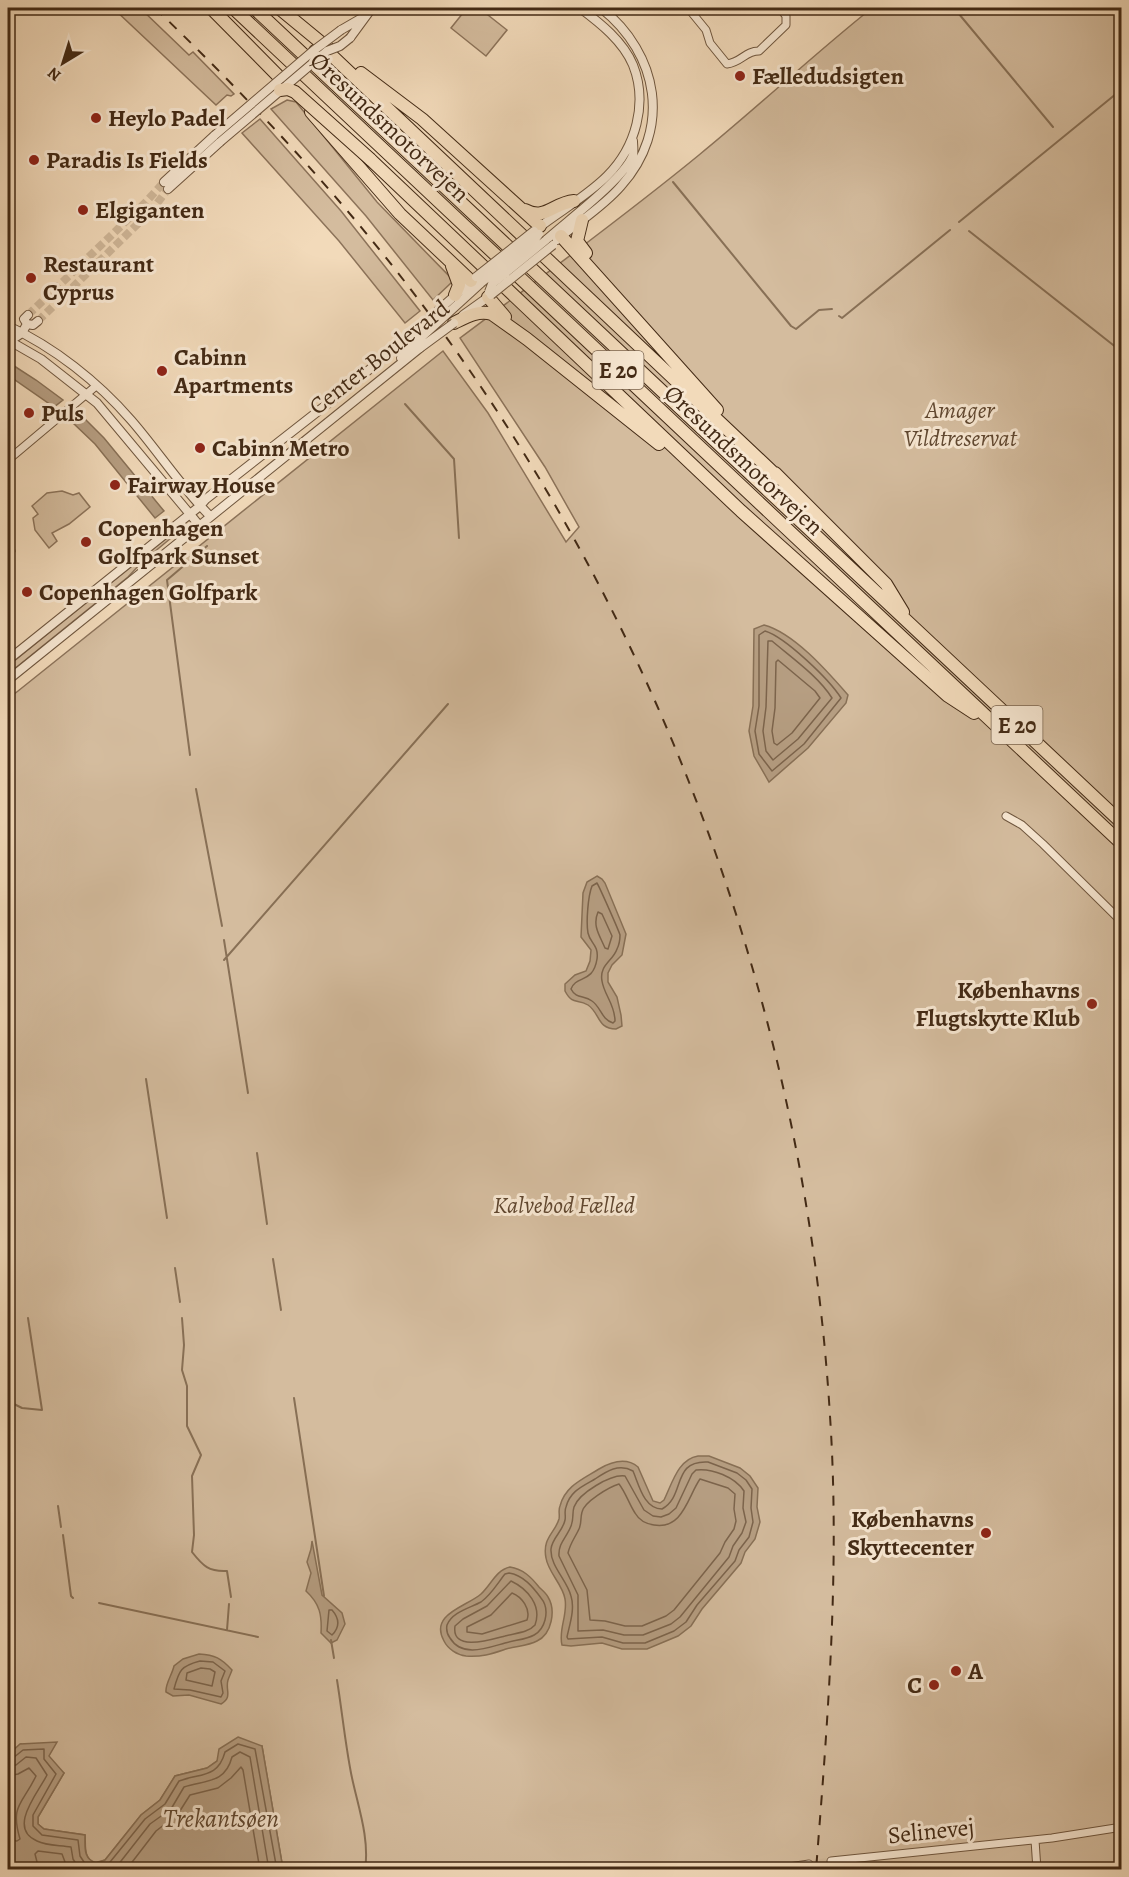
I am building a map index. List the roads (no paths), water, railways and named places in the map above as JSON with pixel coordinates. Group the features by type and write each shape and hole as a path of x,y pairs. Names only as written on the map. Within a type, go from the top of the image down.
{"highway":[{"path":"211,8 269,65 400,214 450,263 476,282"},
{"name":"Øresundsmotorvejen","path":"232,8 1122,844"},
{"name":"Øresundsmotorvejen","path":"254,8 1122,824"},
{"path":"279,8 316,40 422,119 509,198 650,333 780,479"},
{"path":"313,51 327,51 780,479 886,584 912,626"},
{"path":"280,90 288,88 295,92 370,159 741,511 948,696 1003,732"},
{"path":"509,198 535,215 542,214 562,202 574,201"},
{"path":"582,220 577,241 580,247 632,303 650,333"},
{"path":"450,263 458,278 459,285 455,295"},
{"path":"489,295 527,339"},
{"path":"448,315 485,312 492,314 628,418 741,511"}],"street":[{"path":"166,185 313,51 341,30 356,23 371,8"},
{"path":"217,138 327,51 350,38 371,8"},
{"name":"Center Boulevard","path":"8,660 206,499 335,399 416,342 448,315 489,295 547,235 574,201 607,176 622,159 633,138 638,120 639,86 632,64 619,44 599,22 580,8"},
{"name":"Center Boulevard","path":"8,680 384,376 416,342 448,315 455,295 547,235 582,220 620,187 636,166 649,141 653,107 651,86 640,54 630,35 601,8"},
{"path":"688,8 706,30 710,43 727,64 737,62 751,51 759,51 786,25 786,16 780,8"},
{"path":"639,106 653,107"},
{"path":"547,235 592,201 620,174 633,155 633,138"},
{"path":"448,315 476,282 489,295"},
{"path":"9,340 22,333 28,320 33,325 38,321"},
{"path":"8,326 40,343 96,386 132,421 210,516"},
{"path":"9,340 41,359 87,394 110,418 199,525"},
{"path":"8,460 96,386"},
{"path":"1006,816 1022,825 1122,922"},
{"name":"Selinevej","path":"831,1861 1035,1840 1122,1827"},
{"path":"1035,1840 1037,1869"},
{"path":"769,1869 809,1864"}],"water":[{"path":"8,362 63,400 54,407 8,375"},
{"path":"81,415 104,438 164,511 155,518 95,444 72,422"},
{"path":"764,625 775,629 798,644 848,695 846,703 808,748 769,782 754,756 749,731 753,706 754,629"},
{"path":"597,876 605,883 626,934 622,955 608,973 608,982 617,997 621,1015 622,1026 616,1029 602,1024 592,1008 573,1000 565,991 565,984 575,975 586,971 590,961 591,950 581,937 583,893 587,882"},
{"path":"698,1456 709,1456 740,1468 750,1476 758,1488 757,1507 760,1522 755,1539 745,1552 741,1563 702,1609 691,1626 678,1636 647,1649 622,1649 602,1643 562,1645 565,1599 547,1563 545,1551 547,1541 559,1519 559,1508 566,1493 575,1484 608,1464 624,1461 638,1467 653,1501 660,1503 664,1500 685,1462"},
{"path":"312,1541 322,1595 342,1613 345,1624 337,1640 331,1643 321,1633 319,1610 306,1591 311,1573 307,1562"},
{"path":"510,1567 526,1574 548,1597 552,1615 546,1633 533,1643 487,1655 466,1656 453,1651 444,1641 441,1632 441,1624 445,1618 481,1594 497,1574"},
{"path":"199,1654 217,1658 232,1670 227,1684 228,1696 221,1704 189,1695 173,1696 166,1692 174,1666 183,1659"},
{"name":"Trekantsøen","path":"238,1737 262,1746 283,1869 20,1870 8,1861 8,1755 20,1744 57,1742 49,1756 64,1773 38,1817 38,1824 44,1829 85,1835 87,1856 97,1863 105,1860 141,1815 160,1800 175,1776 207,1768 217,1761 219,1749"}],"waterway":[{"path":"954,8 1053,127"},
{"path":"959,222 1122,89"},
{"path":"673,182 791,326 796,329 819,310 832,309"},
{"path":"839,316 842,318 950,230"},
{"path":"969,231 1122,352"},
{"path":"405,404 454,459 459,538"},
{"path":"190,755 167,580 207,546"},
{"path":"224,960 448,704"},
{"path":"196,789 222,926"},
{"path":"224,940 248,1093"},
{"path":"146,1079 167,1218"},
{"path":"257,1153 267,1224"},
{"path":"273,1259 281,1310"},
{"path":"175,1268 180,1302"},
{"path":"8,1401 22,1408 42,1410 28,1318"},
{"path":"182,1318 184,1345 182,1370 187,1386 187,1426 201,1455 192,1476 194,1535 192,1552 207,1567 227,1571 231,1597"},
{"path":"294,1398 324,1596"},
{"path":"58,1506 61,1527"},
{"path":"63,1535 73,1598"},
{"path":"99,1603 258,1637"},
{"path":"227,1630 229,1604"},
{"path":"331,1640 334,1658"},
{"path":"337,1680 349,1761 366,1845 365,1870"}],"tunnel":[{"path":"28,315 164,182"},
{"path":"38,321 152,210 168,189"},
{"path":"809,1864 831,1861"}],"railway":[{"path":"155,8 228,80 333,194 430,315 514,437 589,566 654,699 710,836 755,977 791,1122 816,1268 830,1416 834,1529 831,1643 816,1870"}],"place":[{"name":"Fælledudsigten","path":"740,76"},
{"name":"Heylo Padel","path":"96,118"},
{"name":"Paradis Is Fields","path":"34,160"},
{"name":"Elgiganten","path":"83,210"},
{"name":"Restaurant Cyprus","path":"31,278"},
{"name":"Cabinn Apartments","path":"162,371"},
{"name":"Puls","path":"29,413"},
{"name":"Cabinn Metro","path":"200,448"},
{"name":"Fairway House","path":"115,485"},
{"name":"Copenhagen Golfpark Sunset","path":"86,542"},
{"name":"Copenhagen Golfpark","path":"27,592"},
{"name":"Københavns Flugtskytte Klub","path":"1092,1004"},
{"name":"Københavns Skyttecenter","path":"986,1533"},
{"name":"A","path":"956,1671"},
{"name":"C","path":"934,1685"}],"park label":[{"name":"Amager Vildtreservat","path":"960,424"},
{"name":"Kalvebod Fælled","path":"564,1205"}]}
